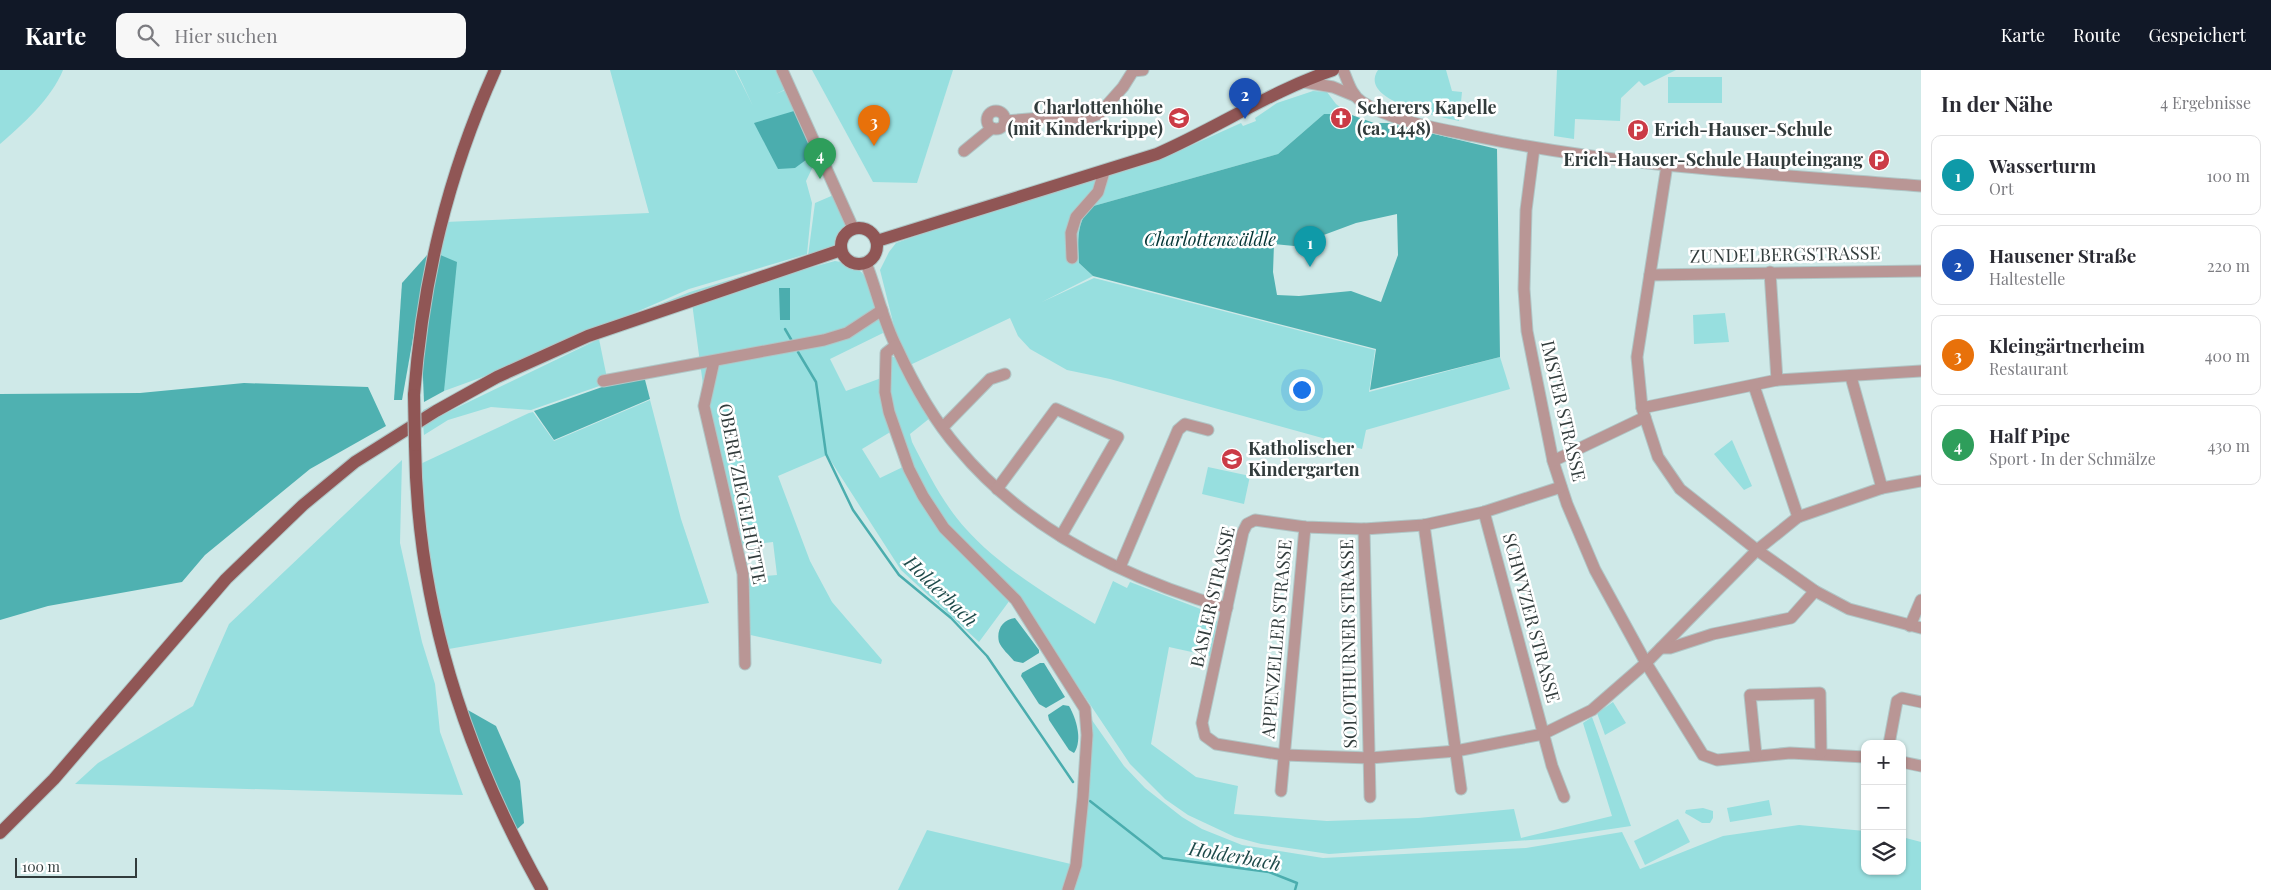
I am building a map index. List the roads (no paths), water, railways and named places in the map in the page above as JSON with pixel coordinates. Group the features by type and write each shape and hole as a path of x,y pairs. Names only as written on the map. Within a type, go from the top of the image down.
{"main road":[{"path":"495,70 458,165 440,224 426,288 414,395 414,445 423,555 436,630 454,694 500,811 542,890"},
{"path":"877,241 1157,154 1194,138 1276,94 1333,70"},
{"path":"853,228 868,230 877,241 876,254 866,263 854,264 843,256 841,239 853,228"},
{"path":"0,834 54,779 226,579 303,505 355,462 436,411 497,377 588,336 841,250"}],"street":[{"path":"782,70 853,228"},
{"path":"964,151 992,128 1000,128 1005,121 1053,117 1089,118 1099,114 1136,70"},
{"path":"1343,70 1354,96"},
{"path":"1304,82 1333,87 1354,96 1372,107 1408,120 1441,129 1534,148 1667,165 1921,186"},
{"name":"IMSTER STRASSE","path":"1534,148 1526,210 1524,289 1527,331 1553,461 1595,570 1646,663 1696,748 1703,755 1718,760 1756,755 1821,753 1861,756"},
{"path":"1667,165 1637,357 1643,412 1658,457 1680,488 1757,550 1815,591 1849,609 1915,627 1921,600"},
{"path":"1072,258 1071,233 1076,217 1098,192 1104,172"},
{"path":"866,263 895,346 912,379 957,448 997,489 1036,521 1120,567 1227,608"},
{"name":"ZUNDELBERGSTRASSE","path":"1650,275 1921,271"},
{"path":"1770,272 1777,380"},
{"path":"602,381 824,340 846,333 882,310"},
{"path":"895,346 886,354 886,392 889,412 909,470 944,528 1016,600 1085,709 1087,735 1084,797 1076,865 1068,890"},
{"name":"OBERE ZIEGELHÜTTE","path":"714,361 704,406 743,574 745,664"},
{"path":"1553,461 1643,412 1777,380 1851,377 1921,371"},
{"path":"943,427 990,379 1005,374"},
{"path":"1851,377 1882,488"},
{"path":"1754,386 1798,517"},
{"path":"997,489 1056,410 1118,437 1061,536"},
{"path":"1120,567 1178,430 1185,424 1208,430"},
{"name":"BASLER STRASSE","path":"1562,487 1484,512 1424,525 1364,529 1305,527 1255,520 1247,524 1243,532 1202,724 1205,736 1216,744 1284,755 1370,758 1456,751 1543,734 1592,710 1646,663 1757,550 1798,517 1882,488 1921,481"},
{"name":"SCHWYZER STRASSE","path":"1484,512 1543,734"},
{"path":"1424,525 1461,788"},
{"name":"APPENZELLER STRASSE","path":"1284,755 1305,527"},
{"name":"SOLOTHURNER STRASSE","path":"1364,529 1370,758"},
{"path":"1661,648 1670,648 1713,634 1791,618 1815,591"},
{"path":"1756,755 1750,695 1820,693 1821,753"},
{"path":"1890,740 1896,701 1902,698 1921,702"},
{"path":"1543,734 1552,766 1564,797"},
{"path":"1280,791 1284,755"},
{"path":"1370,758 1370,797"},
{"path":"1906,763 1921,766"}],"waterway":[{"path":"785,329 792,341"},
{"name":"Holderbach","path":"798,352 816,382 826,454 853,510 899,575 951,618 987,656 1073,782"},
{"name":"Holderbach","path":"1090,801 1163,858 1269,872 1297,883 1295,890"}],"place":[{"name":"Charlottenhöhe (mit Kinderkrippe)","path":"1179,118"},
{"name":"Scherers Kapelle (ca. 1448)","path":"1341,118"},
{"name":"Hausener Straße","path":"1245,119"},
{"name":"Erich-Hauser-Schule","path":"1638,130"},
{"name":"Kleingärtnerheim","path":"874,146"},
{"name":"Erich-Hauser-Schule Haupteingang","path":"1879,160"},
{"name":"Half Pipe","path":"820,179"},
{"name":"Wasserturm","path":"1310,267"},
{"name":"Katholischer Kindergarten","path":"1232,459"}],"park label":[{"name":"Charlottenwäldle","path":"1210,240"}]}
